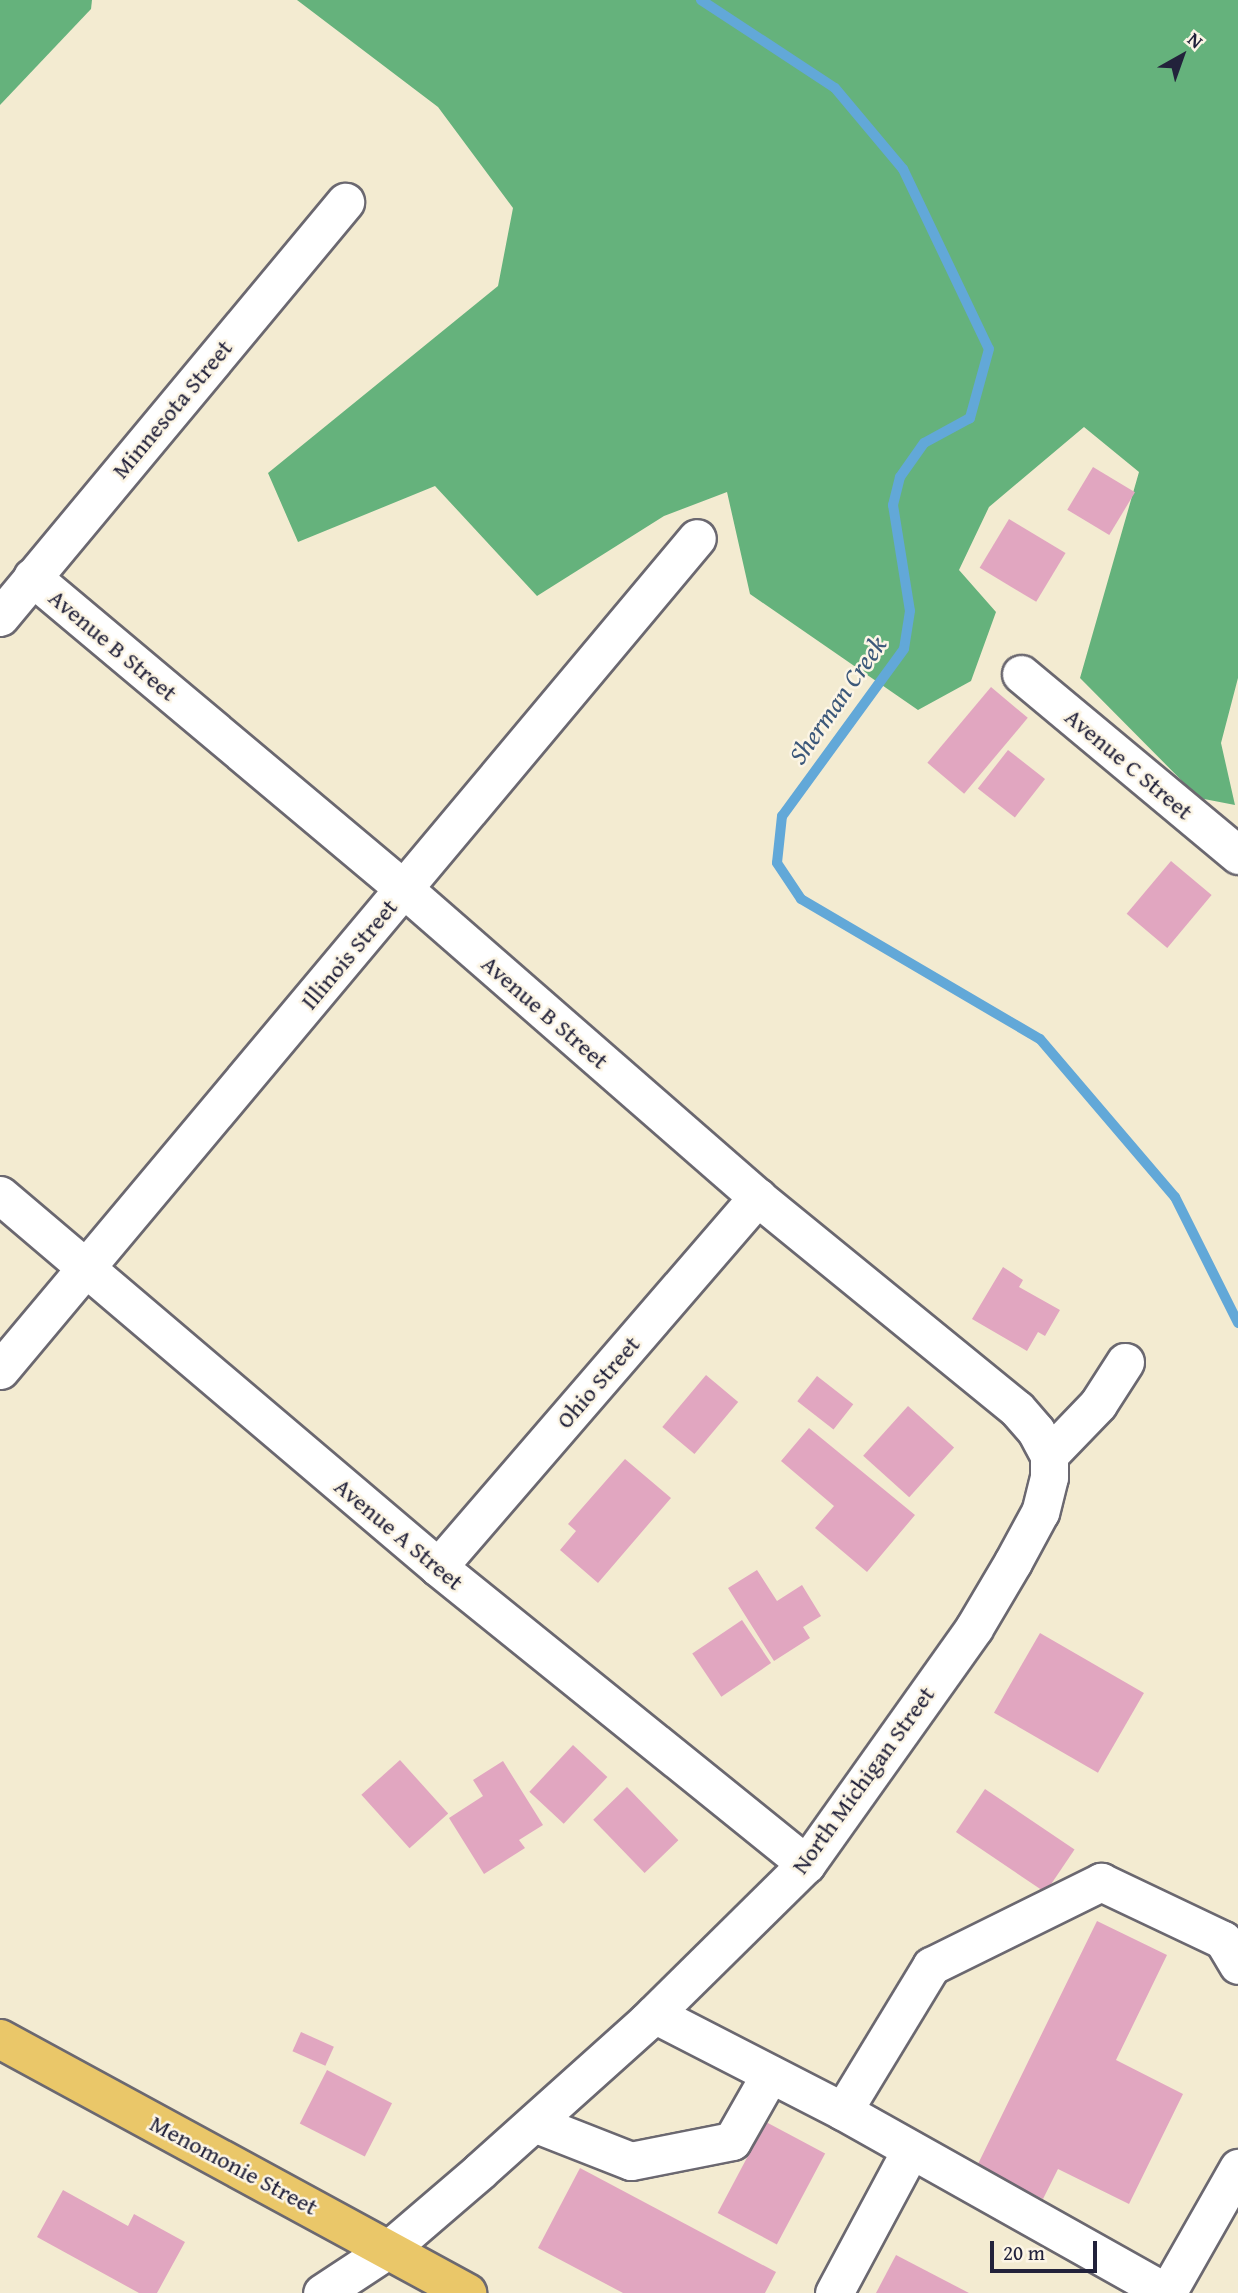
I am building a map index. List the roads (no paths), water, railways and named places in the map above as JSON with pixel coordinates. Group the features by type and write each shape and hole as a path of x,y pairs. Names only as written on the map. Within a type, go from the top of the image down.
{"main road":[{"name":"Menomonie Street","path":"0,2039 464,2292"}],"street":[{"name":"Minnesota Street","path":"0,617 345,202"},
{"name":"Illinois Street","path":"0,1370 697,538"},
{"name":"Avenue B Street","path":"32,577 403,888 757,1197 1017,1409 1036,1431 1049,1455"},
{"name":"Avenue C Street","path":"1021,674 1238,855"},
{"name":"Avenue A Street","path":"0,1195 438,1567 806,1864"},
{"name":"Ohio Street","path":"438,1567 757,1197"},
{"path":"1049,1455 1098,1404 1125,1362"},
{"name":"North Michigan Street","path":"322,2293 388,2249 534,2123 654,2014 806,1864 974,1628 1040,1513 1049,1476 1049,1455"},
{"path":"843,2111 931,1966 1101,1882 1223,1940 1238,1965"},
{"path":"654,2014 843,2111 1167,2293 1238,2168"},
{"path":"534,2123 631,2161 732,2141 771,2074"},
{"path":"834,2293 910,2151"}],"waterway":[{"name":"Sherman Creek","path":"701,0 835,88 903,169 989,349 970,418 924,443 900,477 893,505 910,611 904,649 782,816 777,863 801,899 1040,1039 1175,1197 1238,1323"}]}
